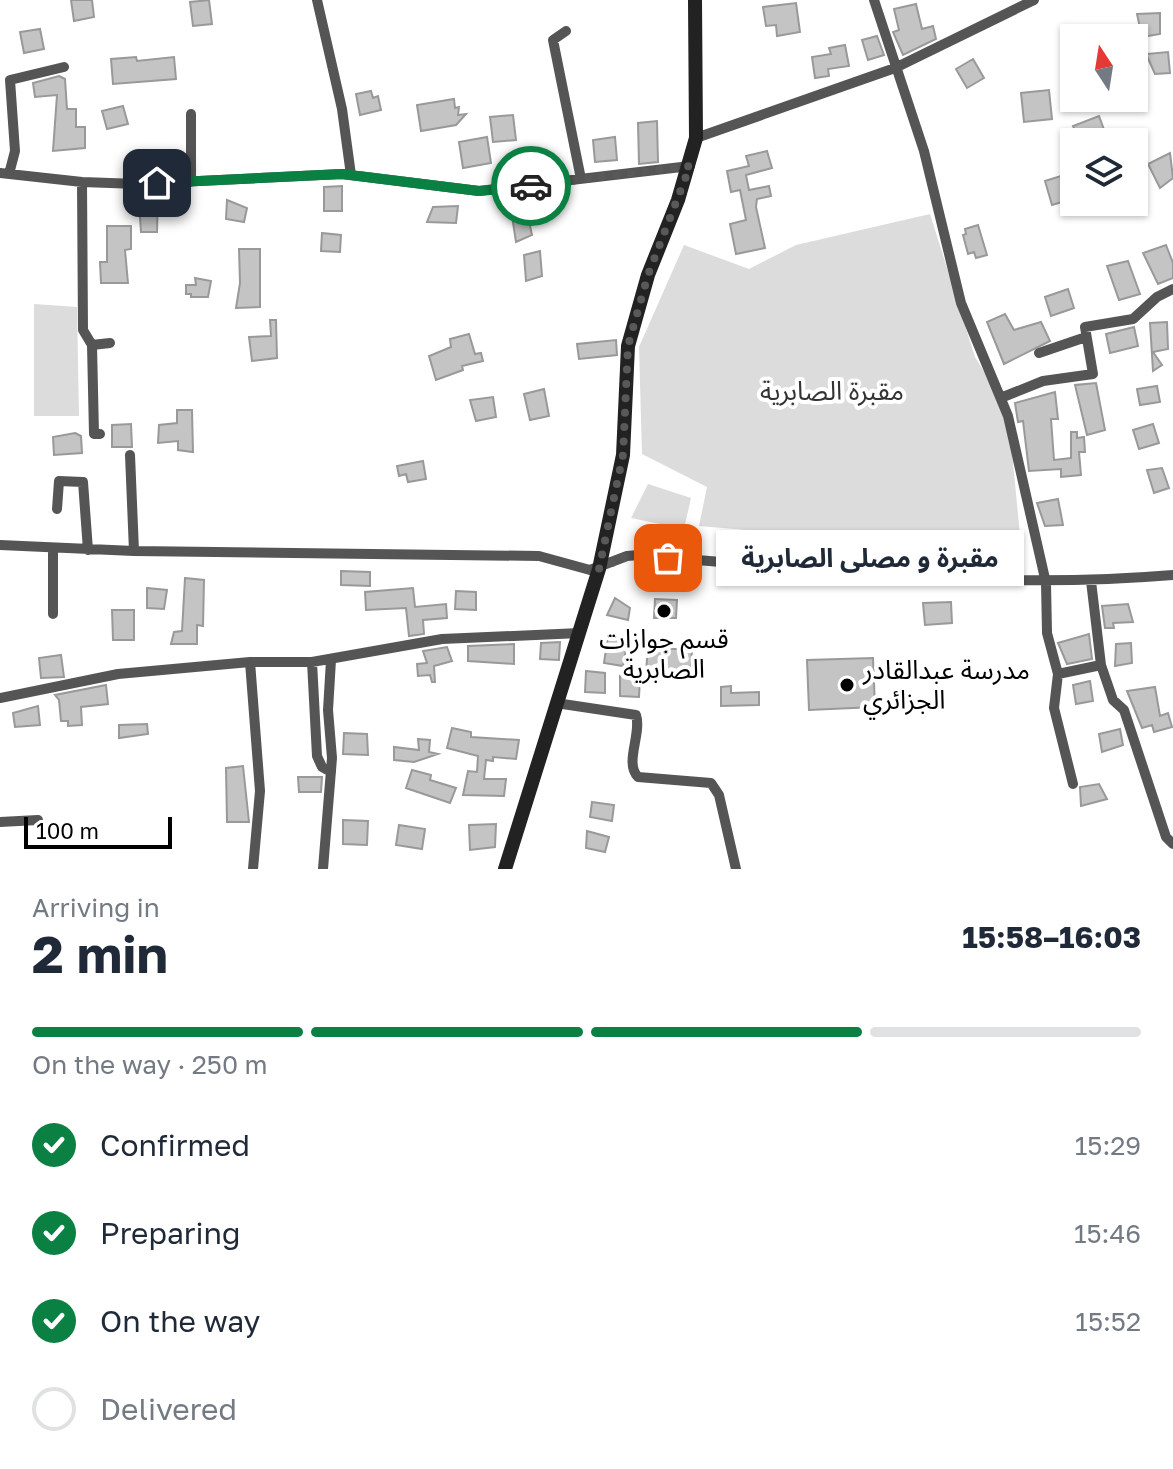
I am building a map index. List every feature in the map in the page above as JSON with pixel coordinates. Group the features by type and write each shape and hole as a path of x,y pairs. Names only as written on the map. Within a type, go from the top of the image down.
{"street":[{"path":"317,0 342,109 351,175"},
{"path":"505,869 599,569 623,455 628,346 648,275 690,166 696,138 695,0"},
{"path":"874,0 924,151 961,303 980,352 1003,397 1046,583 1047,633 1058,674 1054,708 1073,784"},
{"path":"696,138 895,68 1034,0"},
{"path":"566,31 553,40 581,179"},
{"path":"64,67 16,75 10,80 15,151 4,174 82,182 191,182 351,175 479,191 690,166"},
{"path":"191,114 191,182"},
{"path":"82,182 83,330 92,345 94,434 100,434"},
{"path":"1003,397 1043,381 1093,374 1086,326 1126,322 1173,289"},
{"path":"1039,353 1086,337"},
{"path":"92,345 110,343"},
{"path":"130,455 134,551"},
{"path":"57,509 59,481 83,482 88,550"},
{"path":"0,545 134,551 539,556 583,569 599,569 627,556 639,555 927,578 1046,583 1173,575"},
{"path":"53,548 53,614"},
{"path":"1091,581 1101,665 1113,700 1124,710 1166,837 1173,844"},
{"path":"0,698 118,674 250,662 331,660 442,639 580,633"},
{"path":"323,869 331,772 328,702 331,660"},
{"path":"250,662 260,791 253,869"},
{"path":"312,662 317,756 322,767 331,772"},
{"path":"1058,674 1101,665"},
{"path":"556,703 636,715 638,727 632,768 638,777 711,783 719,795 736,869"},
{"path":"0,822 38,820"}],"green space":[{"name":"مقبرة الصابرية","path":"930,214 975,357 1008,411 1020,535 990,551 699,526 707,487 642,454 639,347 684,245 749,269 796,245"},
{"path":"34,304 77,307 79,416 34,416"},
{"path":"648,484 691,498 684,529 631,518"}],"building":[{"path":"71,0 92,0 94,17 74,21"},
{"path":"209,0 212,24 193,26 190,2"},
{"path":"796,3 800,32 777,36 776,25 766,26 763,7"},
{"path":"916,4 922,29 933,26 936,39 903,55 893,32 899,30 894,9"},
{"path":"1160,13 1160,34 1148,36 1148,24 1139,24 1137,14"},
{"path":"40,29 44,49 24,53 20,32"},
{"path":"877,36 884,55 868,60 862,40"},
{"path":"845,45 849,66 828,69 829,76 815,78 812,57 831,54 829,48"},
{"path":"1168,52 1170,73 1155,74 1148,54"},
{"path":"136,57 137,61 174,57 176,79 113,84 111,59"},
{"path":"973,59 984,78 967,88 956,69"},
{"path":"59,76 65,79 67,109 76,109 76,127 85,127 85,148 53,151 57,95 35,97 33,83"},
{"path":"1049,90 1052,119 1024,122 1021,93"},
{"path":"371,91 373,98 378,96 381,110 360,115 356,94"},
{"path":"454,99 455,108 459,107 458,115 466,114 456,125 421,131 417,105"},
{"path":"123,106 128,124 107,129 102,111"},
{"path":"513,115 516,140 493,142 490,117"},
{"path":"1099,116 1103,128 1074,128"},
{"path":"657,121 658,162 639,164 638,123"},
{"path":"487,137 491,163 463,168 459,142"},
{"path":"615,137 617,160 595,162 593,140"},
{"path":"767,151 772,168 746,175 749,190 769,186 771,196 757,199 756,207 765,248 736,254 730,224 746,220 740,190 731,192 727,171 749,166 746,156"},
{"path":"1170,153 1173,178 1160,188 1148,164"},
{"path":"1060,176 1060,203 1052,205 1045,181"},
{"path":"342,186 342,211 324,211 324,187"},
{"path":"158,192 157,232 141,232 139,203"},
{"path":"227,200 247,208 244,222 226,219"},
{"path":"458,206 456,223 427,222 433,207"},
{"path":"527,212 532,235 516,242 512,216"},
{"path":"978,225 987,255 976,258 974,252 968,254 963,235 966,234 965,229"},
{"path":"107,226 131,226 131,249 125,250 128,283 101,283 100,262 107,262"},
{"path":"322,233 341,235 340,252 321,251"},
{"path":"1166,245 1173,263 1173,278 1158,284 1143,253"},
{"path":"239,249 260,249 260,307 236,308 240,283"},
{"path":"540,251 542,276 526,281 524,255"},
{"path":"1128,261 1140,294 1119,300 1107,266"},
{"path":"195,278 211,281 208,297 186,294 186,285 196,285"},
{"path":"1068,289 1074,308 1051,316 1045,297"},
{"path":"1005,314 1014,330 1041,322 1050,341 1004,364 987,322"},
{"path":"270,320 276,320 277,358 252,361 249,337 271,336"},
{"path":"1167,322 1168,349 1153,352 1162,365 1153,371 1150,323"},
{"path":"1134,327 1138,346 1110,353 1106,334"},
{"path":"469,334 475,354 481,353 483,361 462,366 463,370 436,380 429,356 451,347 450,339"},
{"path":"616,340 617,355 579,359 577,344"},
{"path":"1096,383 1105,430 1087,435 1075,385"},
{"path":"1157,386 1160,402 1140,405 1137,389"},
{"path":"544,389 549,416 530,420 524,394"},
{"path":"1055,392 1058,419 1051,419 1054,460 1071,458 1071,432 1077,432 1077,438 1084,437 1085,452 1079,452 1081,475 1061,477 1061,469 1029,471 1023,421 1018,422 1015,403"},
{"path":"493,397 496,417 476,421 470,400"},
{"path":"177,410 192,410 193,452 178,450 178,441 158,443 159,425 177,423"},
{"path":"131,424 132,447 112,447 112,425"},
{"path":"1153,424 1159,443 1139,449 1133,430"},
{"path":"75,433 81,436 82,453 54,455 53,437"},
{"path":"423,461 426,479 408,482 406,474 399,476 397,466"},
{"path":"1162,468 1169,488 1154,493 1147,470"},
{"path":"1058,499 1063,525 1045,526 1037,503"},
{"path":"341,571 370,572 370,586 341,585"},
{"path":"185,578 204,580 203,626 197,625 197,644 171,644 174,632 182,631"},
{"path":"147,588 167,590 164,609 147,608"},
{"path":"413,588 415,607 446,604 447,618 423,620 424,634 409,636 406,608 366,610 365,592"},
{"path":"456,591 476,592 476,610 455,609"},
{"path":"615,598 630,608 628,620 607,615"},
{"path":"655,599 677,600 676,618 654,618"},
{"path":"951,602 952,623 925,625 923,603"},
{"path":"1128,604 1133,622 1113,623 1114,628 1105,628 1102,606"},
{"path":"112,610 134,610 134,640 113,640"},
{"path":"1089,634 1092,659 1067,664 1058,643"},
{"path":"608,636 628,639 623,666 604,663"},
{"path":"560,642 559,660 540,659 541,643"},
{"path":"1131,643 1132,663 1115,666 1116,644"},
{"path":"514,644 514,664 468,661 468,646"},
{"path":"648,646 692,651 690,677 646,672"},
{"path":"447,647 452,661 434,666 435,682 432,682 430,675 418,676 417,664 427,663 423,651"},
{"path":"61,655 64,677 41,678 39,658"},
{"path":"873,658 875,707 809,710 807,660"},
{"path":"586,671 605,673 605,693 585,692"},
{"path":"620,676 640,679 639,697 620,696"},
{"path":"1090,681 1093,701 1076,704 1073,685"},
{"path":"106,685 108,704 81,707 82,725 68,726 68,721 61,721 59,700 55,695"},
{"path":"731,686 731,693 759,692 759,705 721,706 721,687"},
{"path":"1155,687 1160,716 1168,713 1172,727 1154,732 1152,725 1142,728 1127,691"},
{"path":"38,706 40,725 15,727 13,713"},
{"path":"147,724 148,734 119,738 119,725"},
{"path":"452,728 471,732 471,737 519,740 516,759 493,757 493,761 486,760 484,779 506,779 504,796 463,795 468,771 477,772 478,756 447,748"},
{"path":"1120,729 1123,745 1102,752 1099,734"},
{"path":"344,733 367,734 368,755 343,754"},
{"path":"418,739 430,740 429,752 438,754 414,762 394,760 394,747 419,750"},
{"path":"243,766 249,822 227,822 226,768"},
{"path":"412,770 431,775 430,780 456,788 450,803 406,788"},
{"path":"298,777 322,777 321,792 299,792"},
{"path":"1099,784 1107,799 1081,806 1080,787"},
{"path":"592,802 614,805 612,821 590,817"},
{"path":"343,820 368,821 367,845 343,844"},
{"path":"496,824 495,847 470,850 469,825"},
{"path":"399,825 425,829 422,849 396,845"},
{"path":"587,831 609,837 605,852 586,848"}],"way so far":[{"path":"531,186 690,166 648,275 628,346 623,455 599,569 627,556 668,558"}],"place":[{"name":"مقبرة و مصلى الصابرية","path":"668,558"},
{"name":"قسم جوازات الصابرية","path":"664,611"},
{"name":"مدرسة عبدالقادر الجزائري","path":"847,685"}],"route":[{"path":"157,183 342,174 479,191 531,186"}]}
